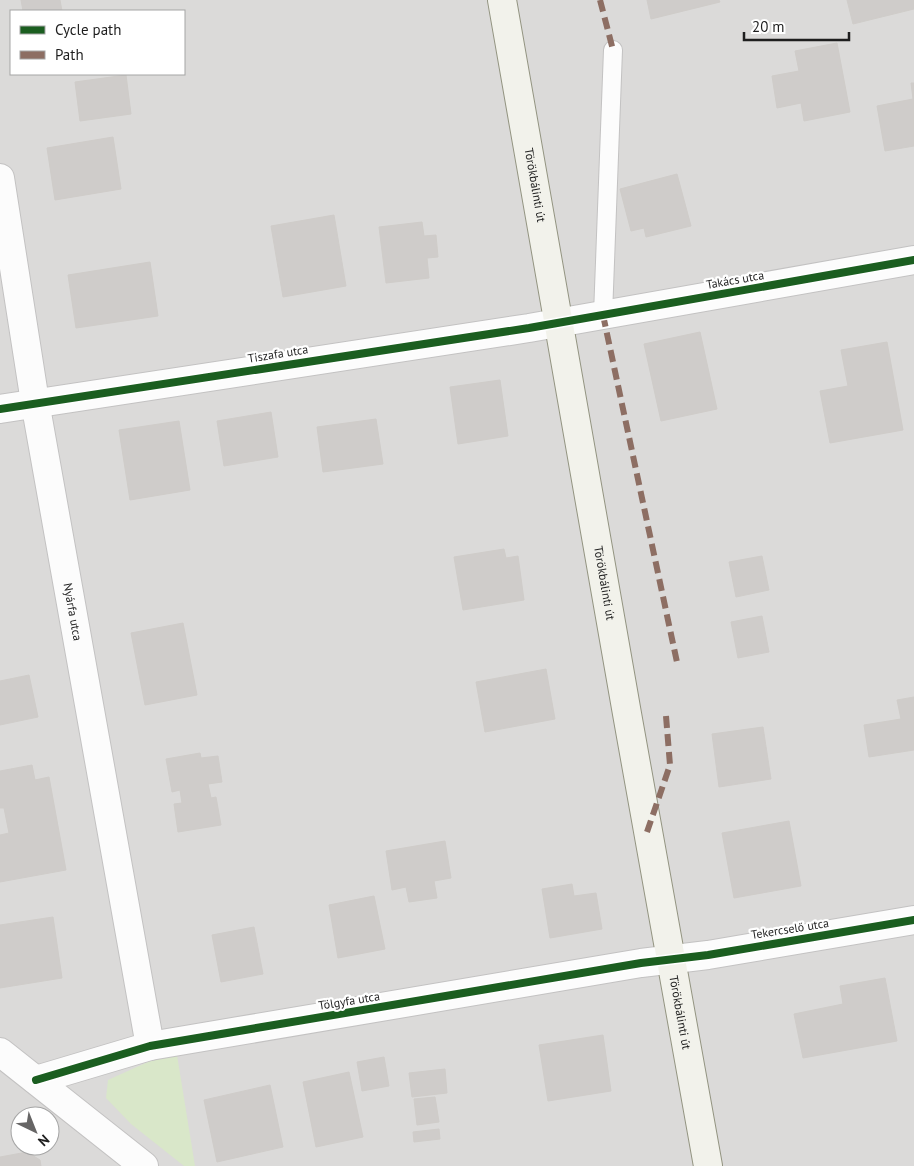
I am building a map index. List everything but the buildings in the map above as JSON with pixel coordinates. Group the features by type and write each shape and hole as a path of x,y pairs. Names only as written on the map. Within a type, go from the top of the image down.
{"main road":[{"name":"Törökbálinti út","path":"502,0 560,322 670,960 708,1166"}],"street":[{"name":"Nyárfa utca","path":"0,178 35,402 150,1046"},
{"name":"Takács utca","path":"560,322 914,260"},
{"name":"Tiszafa utca","path":"0,409 35,402 560,322"},
{"name":"Tekercselő utca","path":"670,960 914,920"},
{"name":"Tölgyfa utca","path":"36,1080 150,1046 670,960"},
{"path":"0,1052 144,1166"}],"lane":[{"path":"603,315 613,50"}],"shaded area":[{"path":"0,0 914,0 914,1166 0,1166"}],"green space":[{"path":"177,1055 195,1166 184,1166 131,1124 106,1098 108,1080 150,1061"}],"marked path":[{"path":"600,0 613,50"},
{"path":"603,315 678,667"},
{"path":"647,832 670,765 666,716"}],"cycle path":[{"path":"0,409 529,328 914,260"},
{"path":"36,1080 150,1046 641,963 708,955 914,920"}]}
